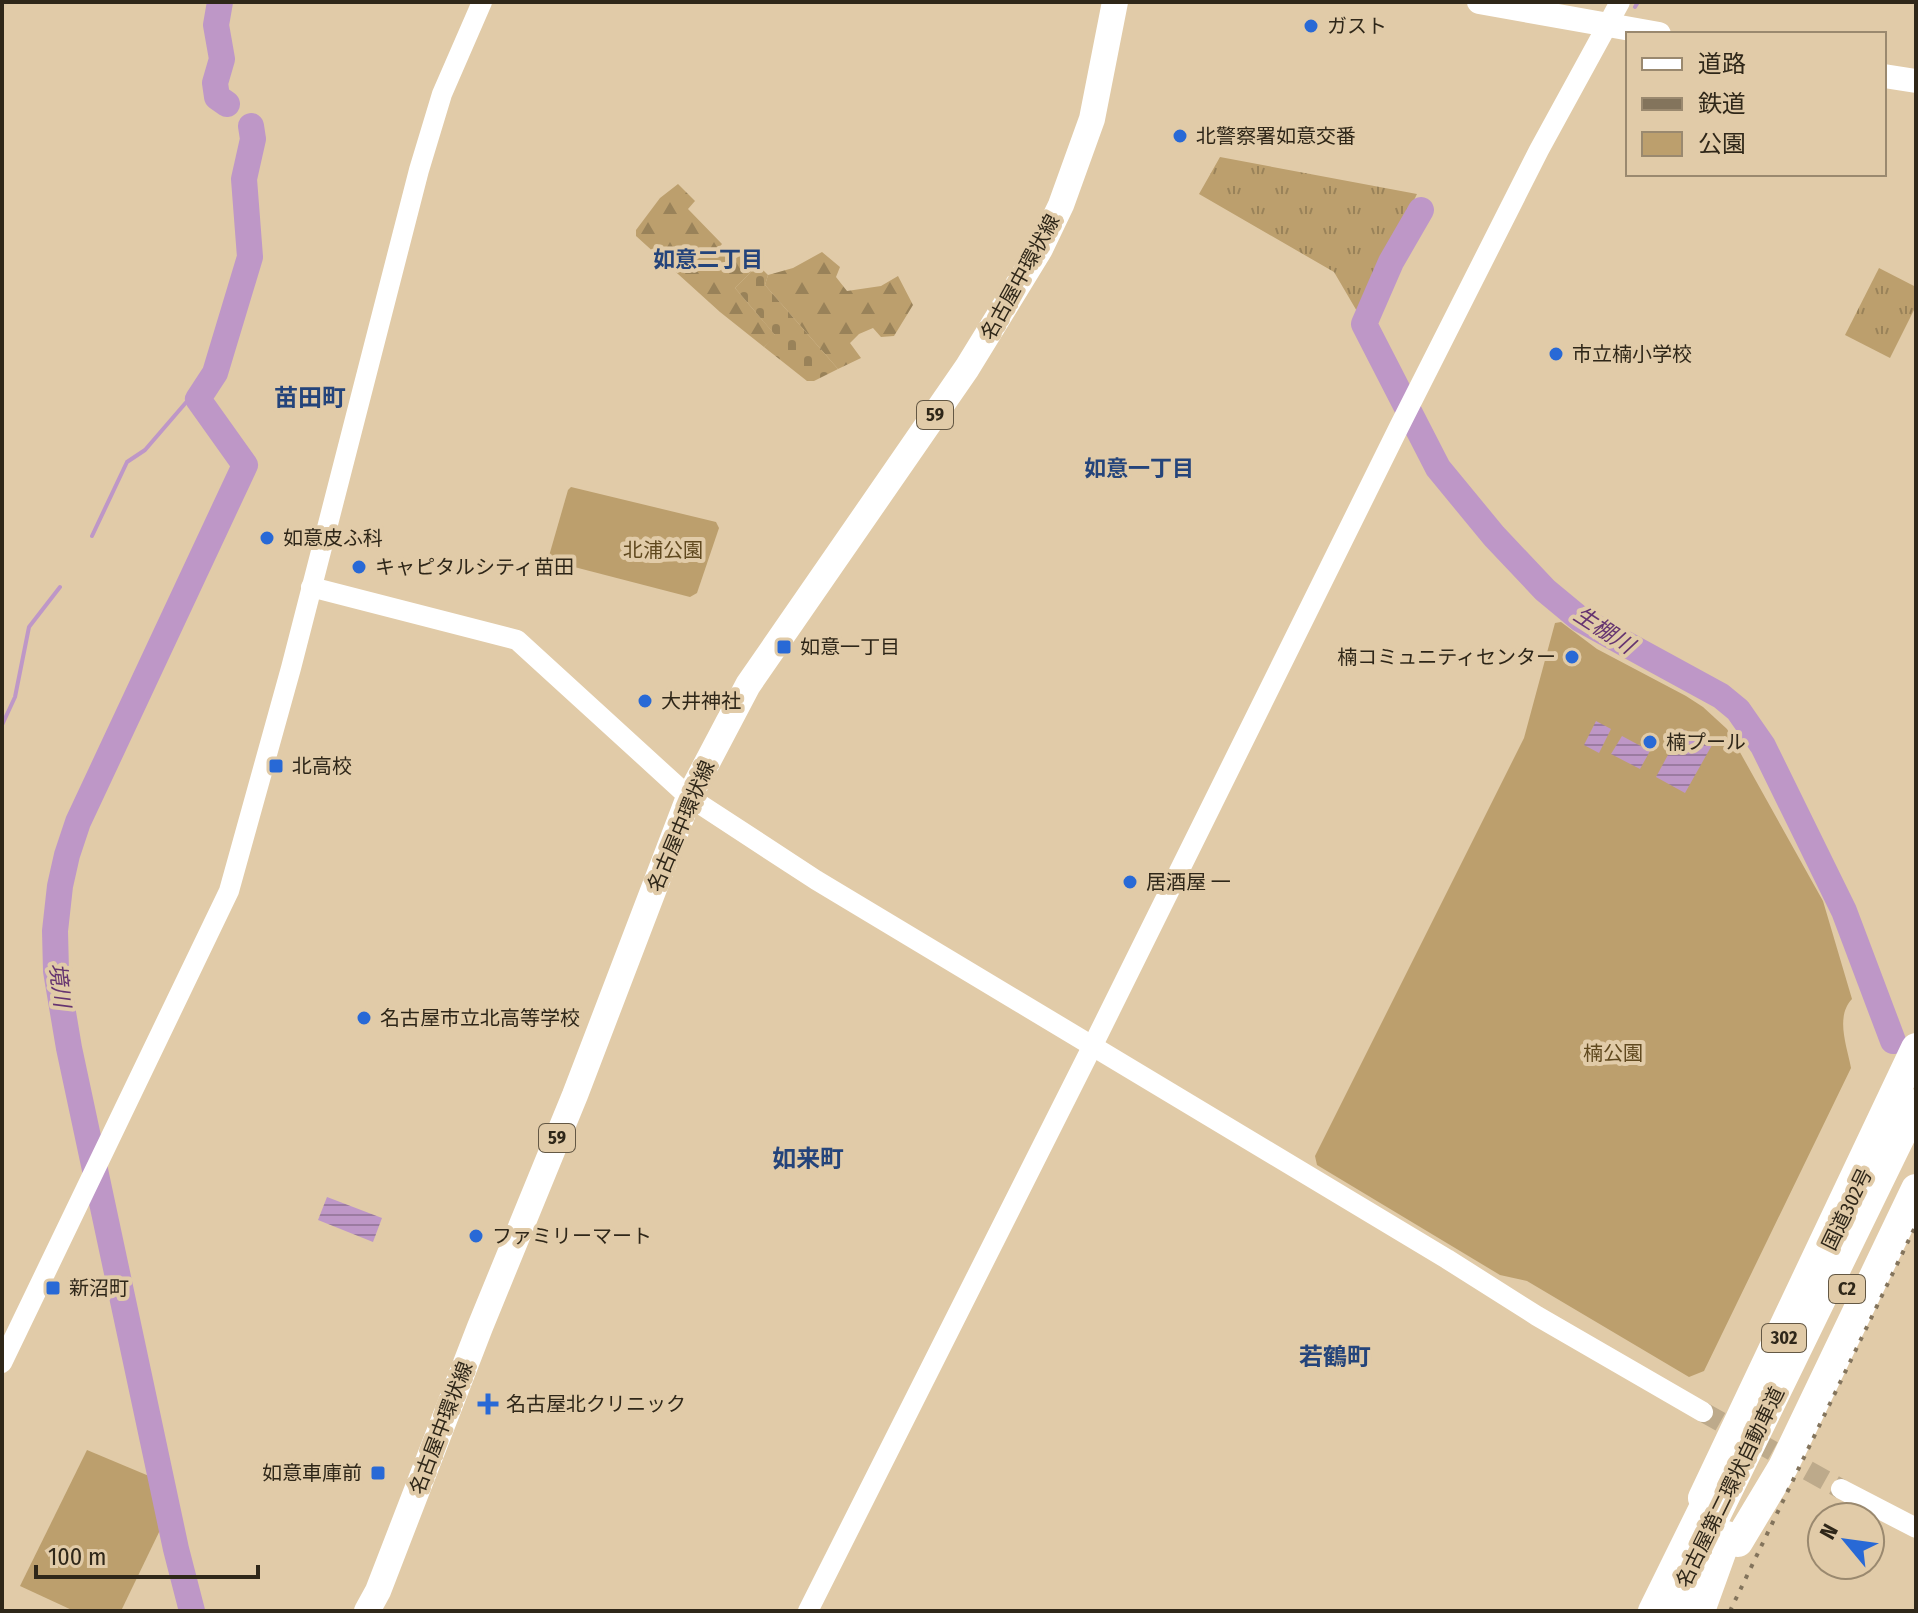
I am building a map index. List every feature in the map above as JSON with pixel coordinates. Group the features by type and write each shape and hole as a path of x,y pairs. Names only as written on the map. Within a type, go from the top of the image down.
{"highway":[{"path":"1681,1553 1717,1465 1916,1048"},
{"name":"国道302号","path":"1652,1611 1916,1066"},
{"name":"名古屋第二環状自動車道","path":"1669,1611 1726,1533 1761,1425 1916,1104"},
{"name":"名古屋第二環状自動車道","path":"1691,1611 1916,1144"},
{"name":"302","path":"1726,1533 1916,1172"},
{"path":"1652,1611 1783,1467 1916,1189"},
{"path":"1703,1611 1726,1533"}],"main road":[{"name":"名古屋中環状線","path":"367,1611 378,1591 480,1327 575,1095 689,797 748,685 967,368 1040,249 1061,205 1092,119 1115,2"},
{"path":"1479,2 1647,32"},
{"path":"1886,76 1916,81"}],"street":[{"path":"2,1363 229,891 419,170 442,94 482,2"},
{"path":"808,1611 1539,150 1618,27 1620,2"},
{"path":"311,587 517,640 689,797 830,888 1537,1316 1703,1412"},
{"path":"1841,1489 1916,1528"}],"green space":[{"path":"1220,157 1417,194 1358,313 1334,272 1199,194"},
{"path":"678,184 695,201 688,209 722,244 718,249 730,262 746,252 758,265 735,288 776,336 764,347 636,236 636,230 660,198"},
{"path":"822,252 840,267 836,277 847,291 881,286 898,276 913,305 894,336 881,337 873,328 859,334 850,343 861,358 838,369 765,285 768,275 793,268"},
{"path":"758,265 768,275 765,285 838,369 814,381 807,381 764,347 775,335 735,288"},
{"path":"1879,268 1916,287 1916,306 1890,358 1845,335"},
{"name":"北浦公園","path":"571,487 716,522 719,528 697,593 690,597 555,562 549,556"},
{"name":"楠公園","path":"1561,622 1597,649 1686,696 1727,729 1823,901 1852,999 1843,1023 1851,1068 1704,1371 1689,1377 1527,1281 1500,1275 1317,1165 1315,1156 1524,738 1555,623"},
{"path":"87,1450 149,1476 162,1526 121,1611 74,1611 20,1586"}],"shaded area":[{"path":"1596,721 1611,729 1599,753 1584,745"},
{"path":"1682,729 1712,745 1685,793 1656,777"},
{"path":"1622,736 1650,751 1640,769 1611,754"},
{"path":"327,1197 382,1218 373,1242 318,1220"}],"waterway":[{"path":"220,2 216,25 222,59 215,83 217,97 227,104"},
{"name":"生棚川","path":"1635,7 1638,2"},
{"name":"境川","path":"192,1611 69,1048 56,971 55,931 60,886 78,822 245,465 198,399 215,373 250,257 244,179 253,139 251,126"},
{"name":"生棚川","path":"1421,210 1391,262 1364,324 1438,468 1494,536 1545,590 1580,619 1721,696 1738,710 1763,746 1844,911 1893,1041"},
{"path":"92,536 127,462 145,450 189,399 198,399"},
{"path":"2,725 15,697 29,627 60,587"}],"tunnel":[{"path":"1703,1412 1841,1489"}],"railway":[{"path":"1730,1611 1916,1225"}],"place":[{"name":"ガスト","path":"1311,26"},
{"name":"北警察署如意交番","path":"1180,136"},
{"name":"市立楠小学校","path":"1556,354"},
{"name":"如意皮ふ科","path":"267,538"},
{"name":"キャピタルシティ苗田","path":"359,567"},
{"name":"如意一丁目","path":"784,647"},
{"name":"楠コミュニティセンター","path":"1572,657"},
{"name":"大井神社","path":"645,701"},
{"name":"楠プール","path":"1650,742"},
{"name":"北高校","path":"276,766"},
{"name":"居酒屋 一","path":"1130,882"},
{"name":"名古屋市立北高等学校","path":"364,1018"},
{"name":"ファミリーマート","path":"476,1236"},
{"name":"新沼町","path":"53,1288"},
{"name":"名古屋北クリニック","path":"488,1404"},
{"name":"如意車庫前","path":"378,1473"}],"district":[{"name":"如意二丁目","path":"708,259"},
{"name":"苗田町","path":"310,398"},
{"name":"如意一丁目","path":"1139,468"},
{"name":"如来町","path":"808,1159"},
{"name":"若鶴町","path":"1335,1357"}]}
